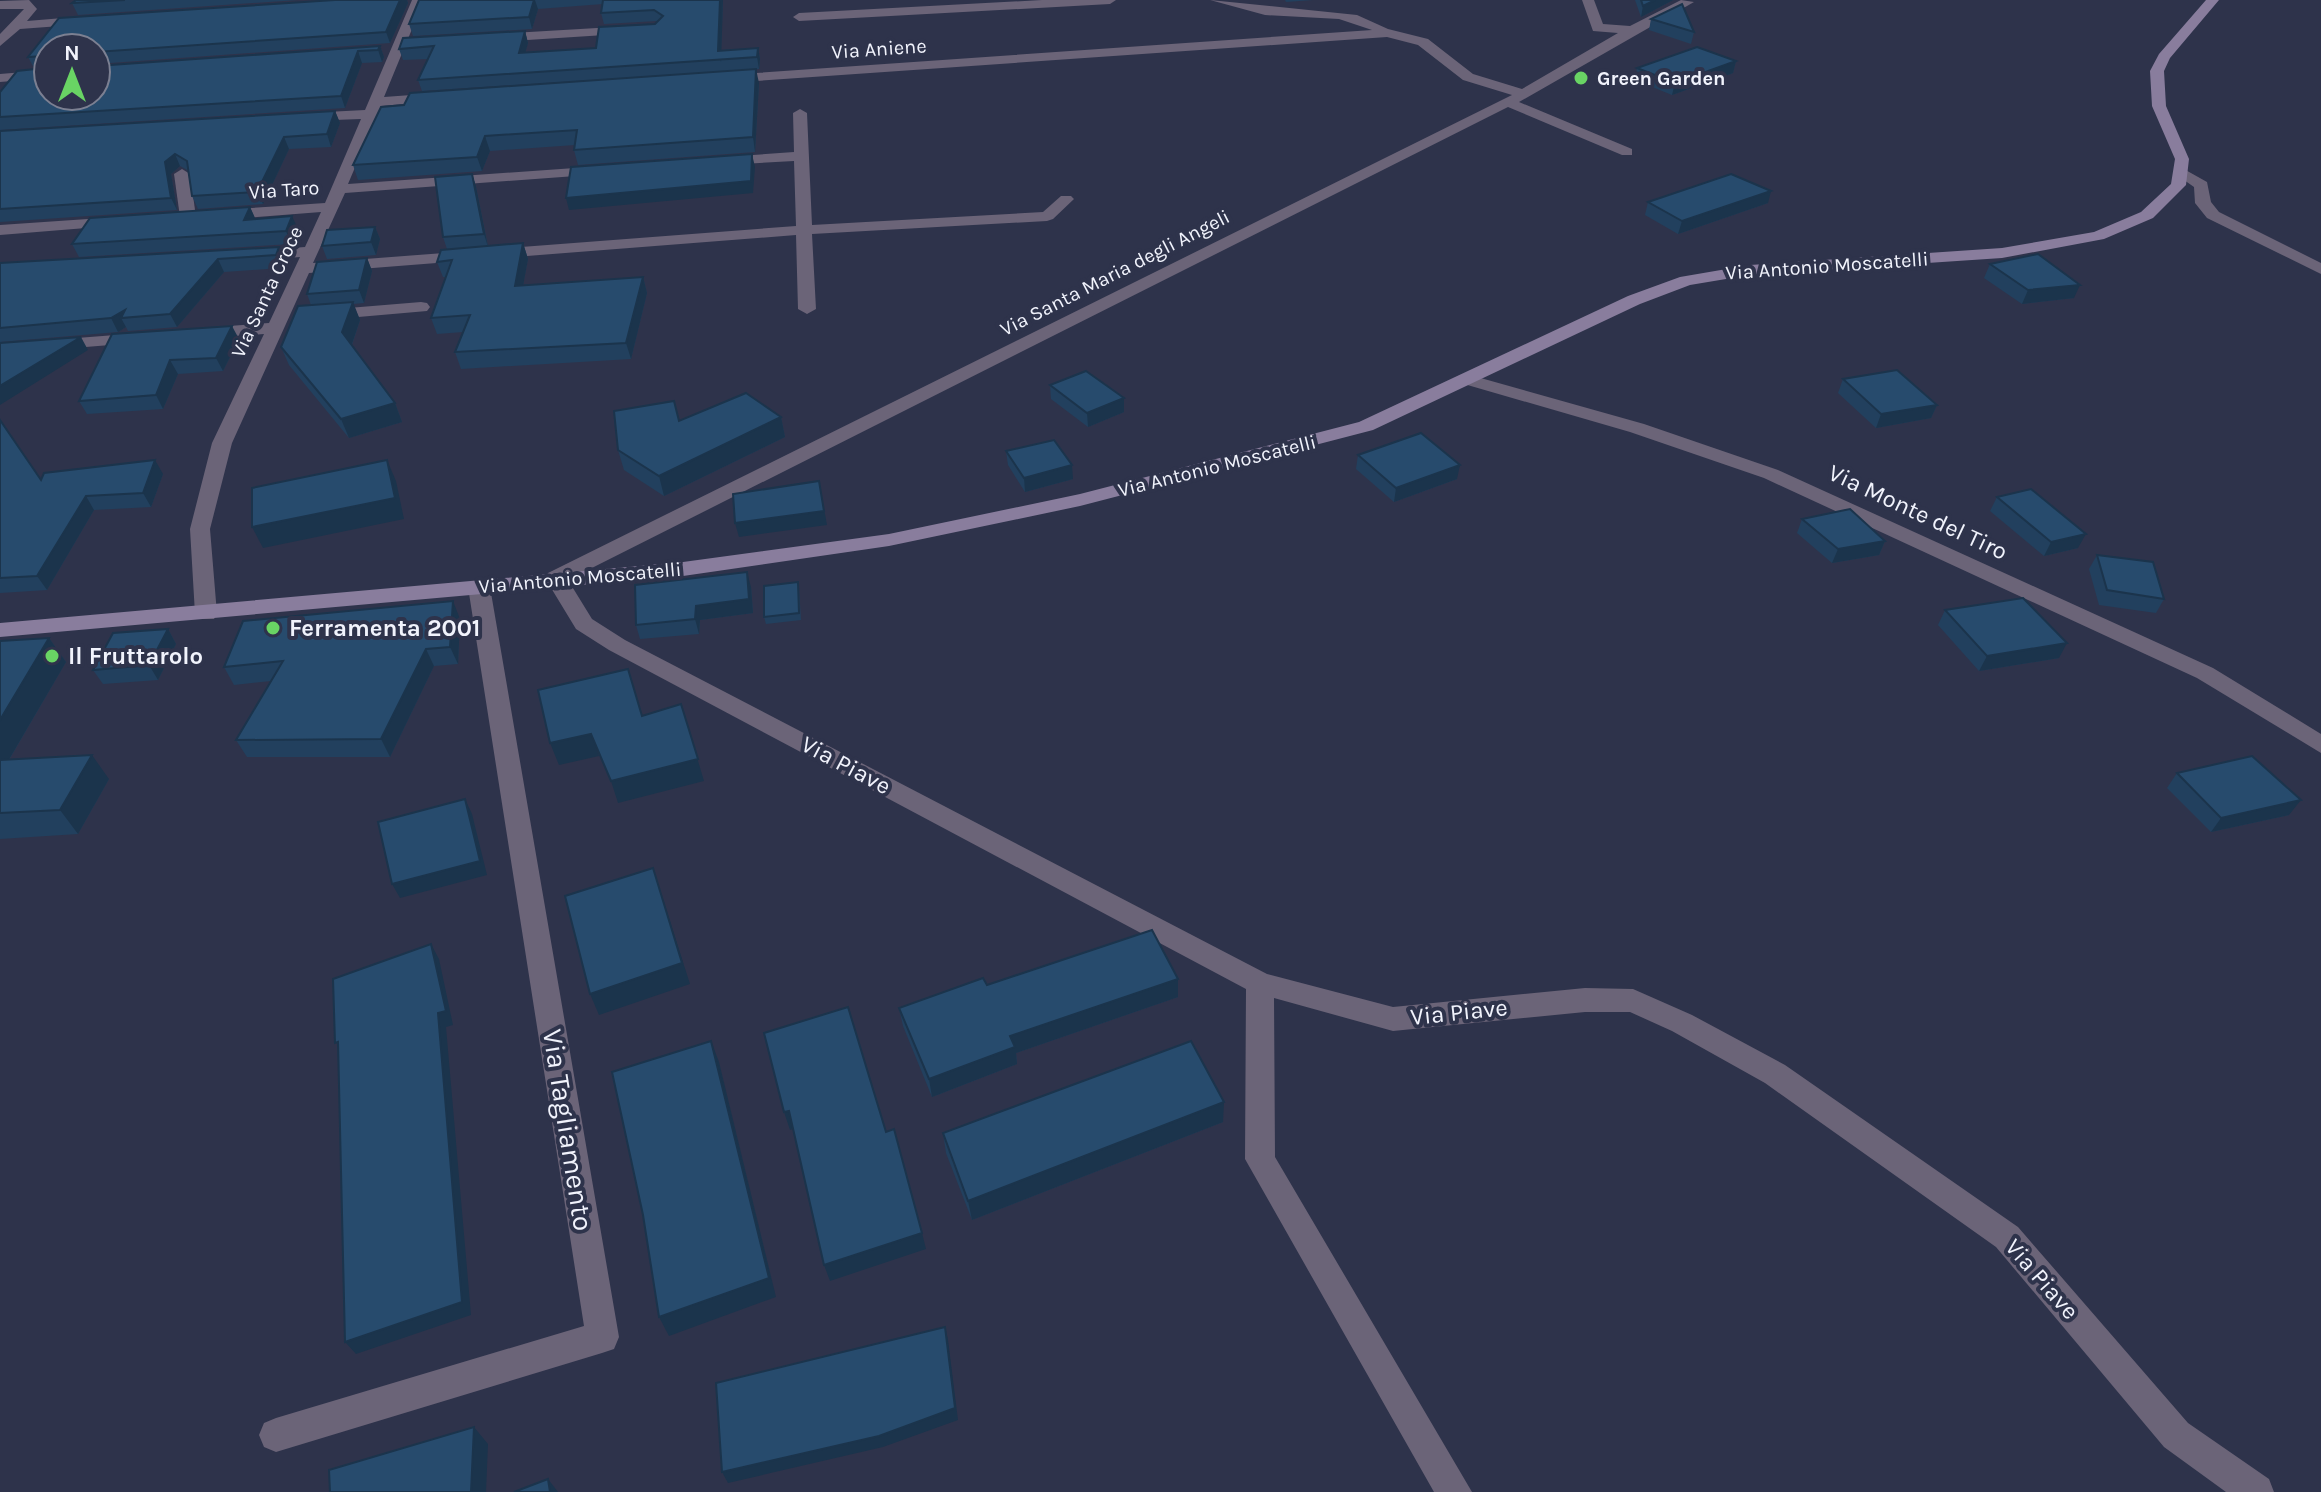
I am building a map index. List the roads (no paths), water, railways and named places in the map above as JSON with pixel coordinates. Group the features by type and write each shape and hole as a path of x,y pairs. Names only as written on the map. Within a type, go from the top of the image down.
{"street":[{"name":"Via Santa Croce","path":"206,614 200,529 222,443 289,320 301,269 331,207 418,0"},
{"name":"Via Aniene","path":"799,17 1110,0"},
{"name":"Via Aniene","path":"1216,0 1270,12 1339,14 1387,33 1423,42 1468,77 1524,94"},
{"path":"1588,0 1598,28 1632,30"},
{"name":"Via Santa Maria degli Angeli","path":"556,578 1524,94 1687,0"},
{"path":"2213,0 2164,57 2157,71 2157,100 2180,151 2182,173 2202,185 2203,203 2213,215 2321,269"},
{"path":"0,5 25,3 31,9 0,42"},
{"path":"18,25 97,19"},
{"path":"474,39 642,29"},
{"name":"Via Aniene","path":"708,80 1387,33"},
{"path":"0,78 32,75"},
{"path":"292,118 453,97"},
{"path":"1507,102 1627,152"},
{"path":"800,113 807,309"},
{"path":"709,162 801,156"},
{"path":"338,189 616,169"},
{"name":"Via Antonio Moscatelli","path":"0,630 206,614 750,561 889,540 1003,518 1327,438 1392,416 1643,296 1697,278 1750,270 2002,253 2098,236 2147,215 2169,197 2182,173"},
{"name":"Via Taro","path":"182,174 180,218 331,207"},
{"path":"301,269 804,230 1047,216 1066,199"},
{"path":"0,230 141,220"},
{"path":"234,257 310,251"},
{"path":"182,335 289,320 421,307"},
{"path":"0,349 152,337"},
{"name":"Via Monte del Tiro","path":"1470,380 1677,440 1781,478 2205,673 2321,745"},
{"name":"Via Piave","path":"556,578 578,616 617,645 1260,983 1393,1019 1585,1000 1633,1001 1682,1023 1775,1074 2007,1237 2176,1435 2256,1492"},
{"name":"Via Tagliamento","path":"276,1435 602,1337 479,587"},
{"path":"1260,983 1260,1159 1454,1492"}],"place":[{"name":"Green Garden","path":"1581,78"},
{"name":"Ferramenta 2001","path":"273,628"},
{"name":"Il Fruttarolo","path":"52,656"}]}
